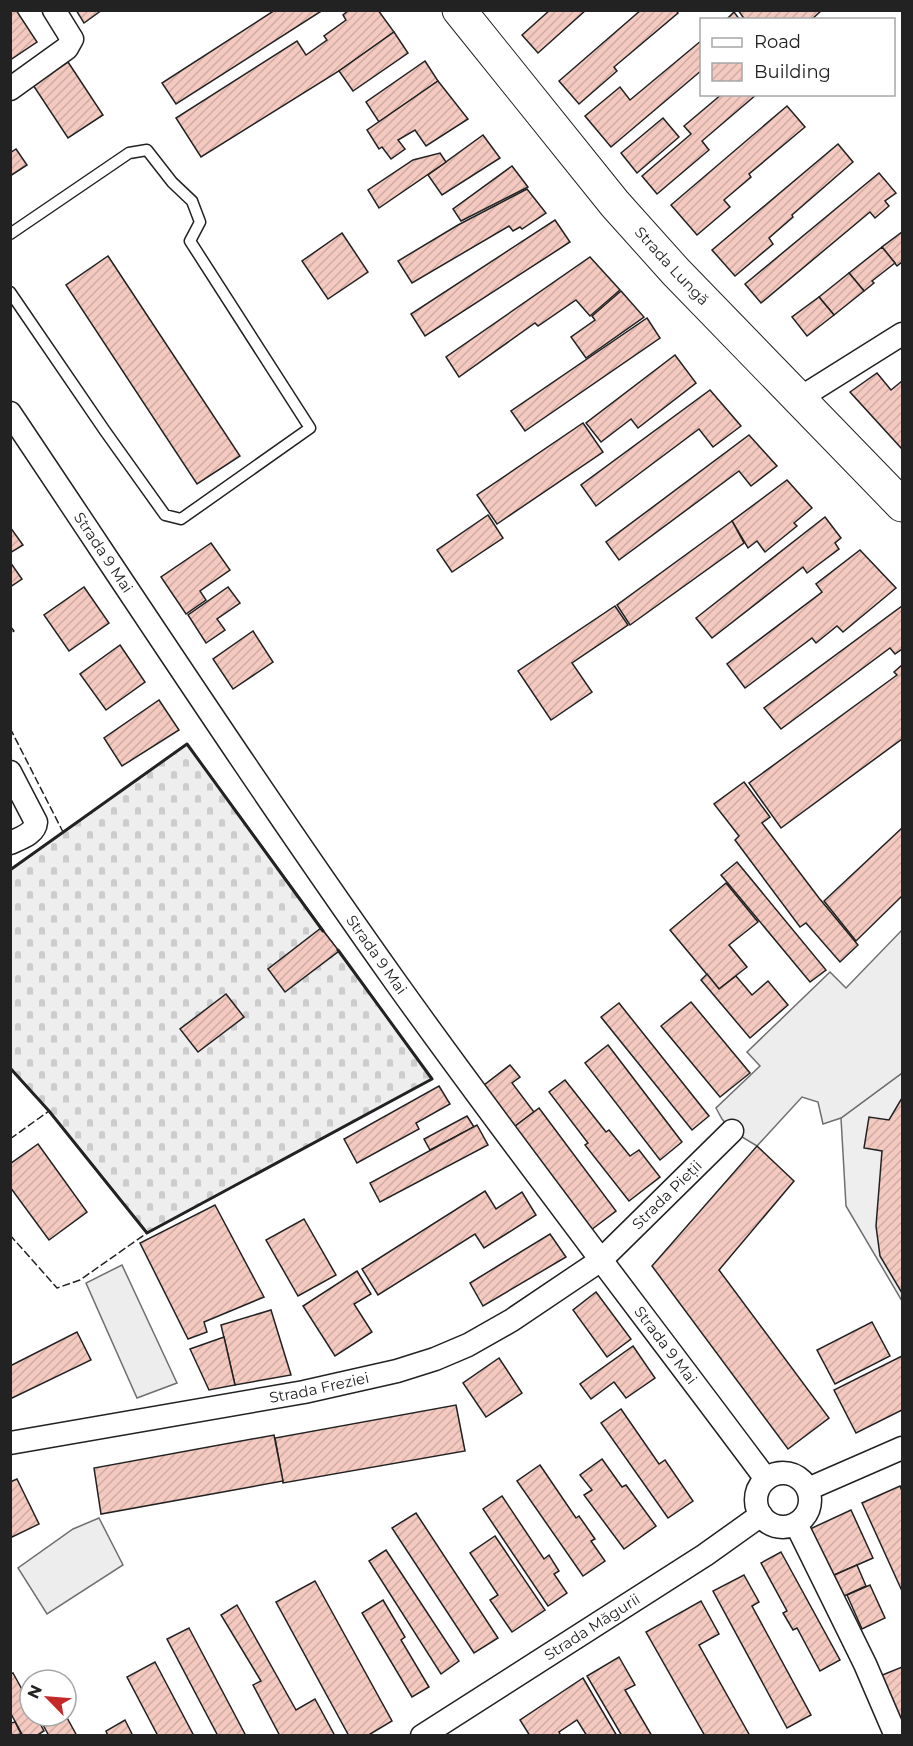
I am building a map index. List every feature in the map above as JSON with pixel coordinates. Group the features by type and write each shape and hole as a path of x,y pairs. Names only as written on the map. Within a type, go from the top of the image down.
{"highway":[{"name":"Strada Lungă","path":"459,10 615,204 676,272 903,505"}],"street":[{"path":"10,89 67,48 72,39 54,10"},
{"path":"800,398 903,334"},
{"name":"Strada 9 Mai","path":"10,412 339,902 471,1086 766,1479"},
{"path":"10,772 36,822 36,827 10,843"},
{"name":"Strada Pieții","path":"601,1260 732,1131"},
{"name":"Strada Freziei","path":"10,1443 304,1392 397,1371 468,1345 512,1320 601,1260"},
{"path":"808,1489 903,1448"},
{"path":"789,1474 797,1477 808,1489 810,1505 796,1524 773,1525 761,1515 756,1500 761,1485 773,1475 789,1474"},
{"name":"Strada Măgurii","path":"422,1736 705,1555 761,1515"},
{"path":"796,1524 865,1664 896,1736"}],"lane":[{"path":"10,234 129,153 147,150 172,182 192,201 200,222 190,241 310,428 181,519 165,515 10,292"}],"green space":[{"path":"187,744 432,1079 147,1233 49,1111 11,1068 10,870"},
{"path":"902,1073 902,1301 846,1206 841,1118"}],"shaded area":[{"path":"902,930 902,1073 841,1118 823,1124 818,1102 802,1097 757,1146 732,1131 716,1108 760,1066 747,1052 830,972 846,988"},
{"path":"122,1265 177,1383 137,1398 86,1283"},
{"path":"99,1518 123,1565 47,1614 18,1568 73,1529"}],"building":[{"path":"10,10 16,10 37,42 10,60"},
{"path":"76,10 102,10 84,23"},
{"path":"275,10 323,10 176,104 162,83"},
{"path":"349,10 378,10 394,32 339,71 201,157 176,118 297,41 306,55 327,40 324,36 346,20 343,15"},
{"path":"550,10 586,10 538,53 522,35"},
{"path":"641,10 676,10 678,13 614,67 617,71 579,104 559,81"},
{"path":"738,10 822,10 813,18 744,18"},
{"path":"734,12 738,18 728,18"},
{"path":"394,32 408,53 353,91 339,71"},
{"path":"700,42 700,72 611,147 585,116 620,87 630,100"},
{"path":"425,61 438,81 379,122 366,102"},
{"path":"68,62 103,115 68,138 33,85"},
{"path":"438,81 468,119 426,146 415,130 398,140 405,149 391,159 382,147 379,149 367,130"},
{"path":"720,96 755,96 702,141 709,150 657,194 642,176 691,134 684,126"},
{"path":"787,106 805,127 749,174 751,177 724,200 730,207 697,235 671,205"},
{"path":"663,118 679,137 637,173 621,153"},
{"path":"483,135 500,158 442,195 428,175"},
{"path":"838,144 853,162 792,215 793,217 769,238 773,244 735,276 712,250"},
{"path":"16,149 27,165 10,176 10,153"},
{"path":"440,153 446,162 379,208 368,190 413,160"},
{"path":"512,166 528,187 461,221 453,209"},
{"path":"879,173 896,193 885,201 889,206 875,218 870,212 761,303 745,284"},
{"path":"527,189 546,213 522,229 520,227 513,231 509,226 412,283 398,261 458,225"},
{"path":"555,220 570,242 425,336 411,314"},
{"path":"902,232 902,262 897,266 882,247"},
{"path":"342,233 368,272 328,299 302,261"},
{"path":"882,247 895,263 872,281 874,283 864,291 849,273"},
{"path":"108,256 240,456 197,484 66,285"},
{"path":"590,257 620,290 590,316 576,300 538,326 535,323 459,377 446,357"},
{"path":"849,273 864,291 834,315 819,297"},
{"path":"621,291 644,317 586,358 571,337 595,320 592,316"},
{"path":"819,297 834,315 807,336 792,317"},
{"path":"647,318 660,338 525,431 511,411"},
{"path":"675,355 696,383 638,428 631,419 601,442 586,423"},
{"path":"877,373 891,390 902,381 902,449 850,392"},
{"path":"710,390 741,426 713,447 699,429 596,506 581,485"},
{"path":"583,423 603,452 497,524 477,495"},
{"path":"749,435 777,466 751,486 739,471 619,560 606,542"},
{"path":"787,480 812,508 794,523 797,526 765,552 757,541 748,548 732,521"},
{"path":"488,515 503,538 452,572 437,550"},
{"path":"825,517 841,538 835,543 839,549 807,573 803,567 712,638 696,618"},
{"path":"732,521 744,543 630,625 617,605"},
{"path":"10,527 23,545 10,553"},
{"path":"211,543 230,570 200,591 206,600 186,614 161,577"},
{"path":"860,550 896,588 843,632 837,626 816,643 812,638 745,688 727,664 822,592 816,584"},
{"path":"10,562 22,579 10,587"},
{"path":"84,587 109,623 69,651 44,615"},
{"path":"228,587 240,603 217,619 225,630 206,643 188,615"},
{"path":"615,606 628,625 572,663 592,692 551,720 518,671"},
{"path":"902,606 902,649 895,654 890,648 781,729 764,708"},
{"path":"253,631 273,662 233,689 213,659"},
{"path":"120,645 145,682 106,710 80,674"},
{"path":"902,665 902,739 781,828 749,783 897,675 894,672"},
{"path":"159,700 179,730 122,766 104,738"},
{"path":"744,782 770,817 762,823 858,945 840,962 806,923 800,927 735,840 739,836 714,804"},
{"path":"902,828 902,896 856,941 824,901"},
{"path":"737,862 826,970 810,982 721,875"},
{"path":"726,883 758,922 729,945 747,967 719,989 670,930"},
{"path":"321,928 339,951 285,992 268,969"},
{"path":"707,974 719,989 736,976 752,995 768,981 788,1005 750,1038 701,980"},
{"path":"226,994 244,1017 198,1052 180,1029"},
{"path":"691,1002 750,1073 720,1097 661,1026"},
{"path":"619,1003 709,1116 692,1130 601,1017"},
{"path":"608,1045 682,1142 660,1160 585,1063"},
{"path":"510,1065 520,1077 512,1083 534,1112 510,1130 479,1089"},
{"path":"565,1080 606,1132 609,1130 630,1156 639,1150 660,1177 629,1201 585,1145 588,1143 549,1092"},
{"path":"439,1086 450,1104 416,1123 419,1129 357,1163 344,1139"},
{"path":"902,1098 902,1293 880,1256 876,1226 882,1151 864,1148 869,1117 889,1120"},
{"path":"539,1108 616,1211 587,1233 510,1130"},
{"path":"467,1116 474,1127 430,1150 424,1139"},
{"path":"477,1125 488,1145 380,1202 370,1183"},
{"path":"38,1144 87,1212 49,1240 10,1187 10,1164"},
{"path":"757,1146 794,1181 719,1270 829,1418 788,1449 652,1266"},
{"path":"485,1191 496,1209 522,1192 536,1215 484,1248 475,1234 378,1295 362,1269"},
{"path":"215,1205 264,1297 204,1322 207,1332 188,1339 140,1243"},
{"path":"304,1219 336,1275 298,1296 266,1240"},
{"path":"550,1234 566,1257 483,1306 470,1283"},
{"path":"357,1271 371,1294 354,1304 372,1332 335,1356 303,1306"},
{"path":"596,1292 631,1339 607,1357 573,1310"},
{"path":"271,1310 291,1375 235,1385 221,1325"},
{"path":"872,1322 890,1356 835,1384 817,1350"},
{"path":"77,1332 91,1360 10,1399 10,1366"},
{"path":"224,1337 235,1385 209,1390 190,1349"},
{"path":"633,1346 655,1378 626,1398 614,1382 591,1399 580,1384"},
{"path":"902,1356 902,1410 856,1433 834,1390"},
{"path":"499,1358 522,1393 486,1417 463,1383"},
{"path":"456,1405 465,1451 283,1483 275,1438"},
{"path":"621,1409 659,1464 665,1460 693,1501 668,1518 601,1423"},
{"path":"274,1435 283,1481 101,1514 94,1468"},
{"path":"602,1459 622,1487 626,1485 656,1526 624,1549 584,1495 592,1490 580,1475"},
{"path":"540,1465 576,1518 579,1516 595,1539 591,1541 605,1561 583,1576 517,1481"},
{"path":"17,1479 39,1524 10,1538 10,1482"},
{"path":"900,1486 902,1491 902,1591 862,1503"},
{"path":"502,1496 544,1559 549,1555 559,1571 554,1574 567,1593 548,1606 483,1509"},
{"path":"851,1510 873,1558 832,1576 810,1529"},
{"path":"416,1513 498,1638 474,1653 392,1528"},
{"path":"495,1536 545,1610 512,1632 490,1600 498,1595 470,1553"},
{"path":"386,1550 459,1661 441,1674 369,1561"},
{"path":"781,1552 840,1660 820,1671 797,1628 793,1630 783,1613 787,1611 761,1563"},
{"path":"857,1565 866,1586 842,1597 832,1576"},
{"path":"744,1575 759,1602 752,1606 811,1715 787,1728 713,1591"},
{"path":"315,1581 392,1721 367,1736 349,1736 276,1602"},
{"path":"870,1585 885,1618 862,1629 847,1595"},
{"path":"383,1600 405,1637 401,1640 429,1687 412,1697 362,1613"},
{"path":"701,1601 719,1634 699,1645 750,1736 705,1736 646,1632"},
{"path":"237,1605 296,1710 315,1699 335,1736 280,1736 253,1685 261,1681 221,1615"},
{"path":"189,1628 246,1736 218,1736 167,1639"},
{"path":"619,1657 635,1685 625,1690 652,1736 622,1736 587,1676"},
{"path":"155,1662 194,1736 158,1736 127,1677"},
{"path":"902,1667 902,1727 880,1676"},
{"path":"13,1673 18,1682 18,1727 10,1712 10,1674"},
{"path":"583,1678 617,1736 587,1736 577,1720 559,1732 561,1736 530,1736 520,1720"},
{"path":"125,1720 133,1736 108,1736 106,1731"},
{"path":"15,1722 21,1734 10,1736 10,1723"},
{"path":"19,1728 42,1728 44,1731 36,1736 23,1736"},
{"path":"45,1728 73,1728 77,1736 49,1736"}],"fence":[{"path":"10,626 14,631 10,633"},
{"path":"10,728 63,832"},
{"path":"10,1139 49,1111 147,1233 80,1280 57,1288 10,1235"}],"wall":[{"path":"10,870 187,744 323,931"},
{"path":"10,1068 49,1111 147,1233 432,1079 338,950"}]}
